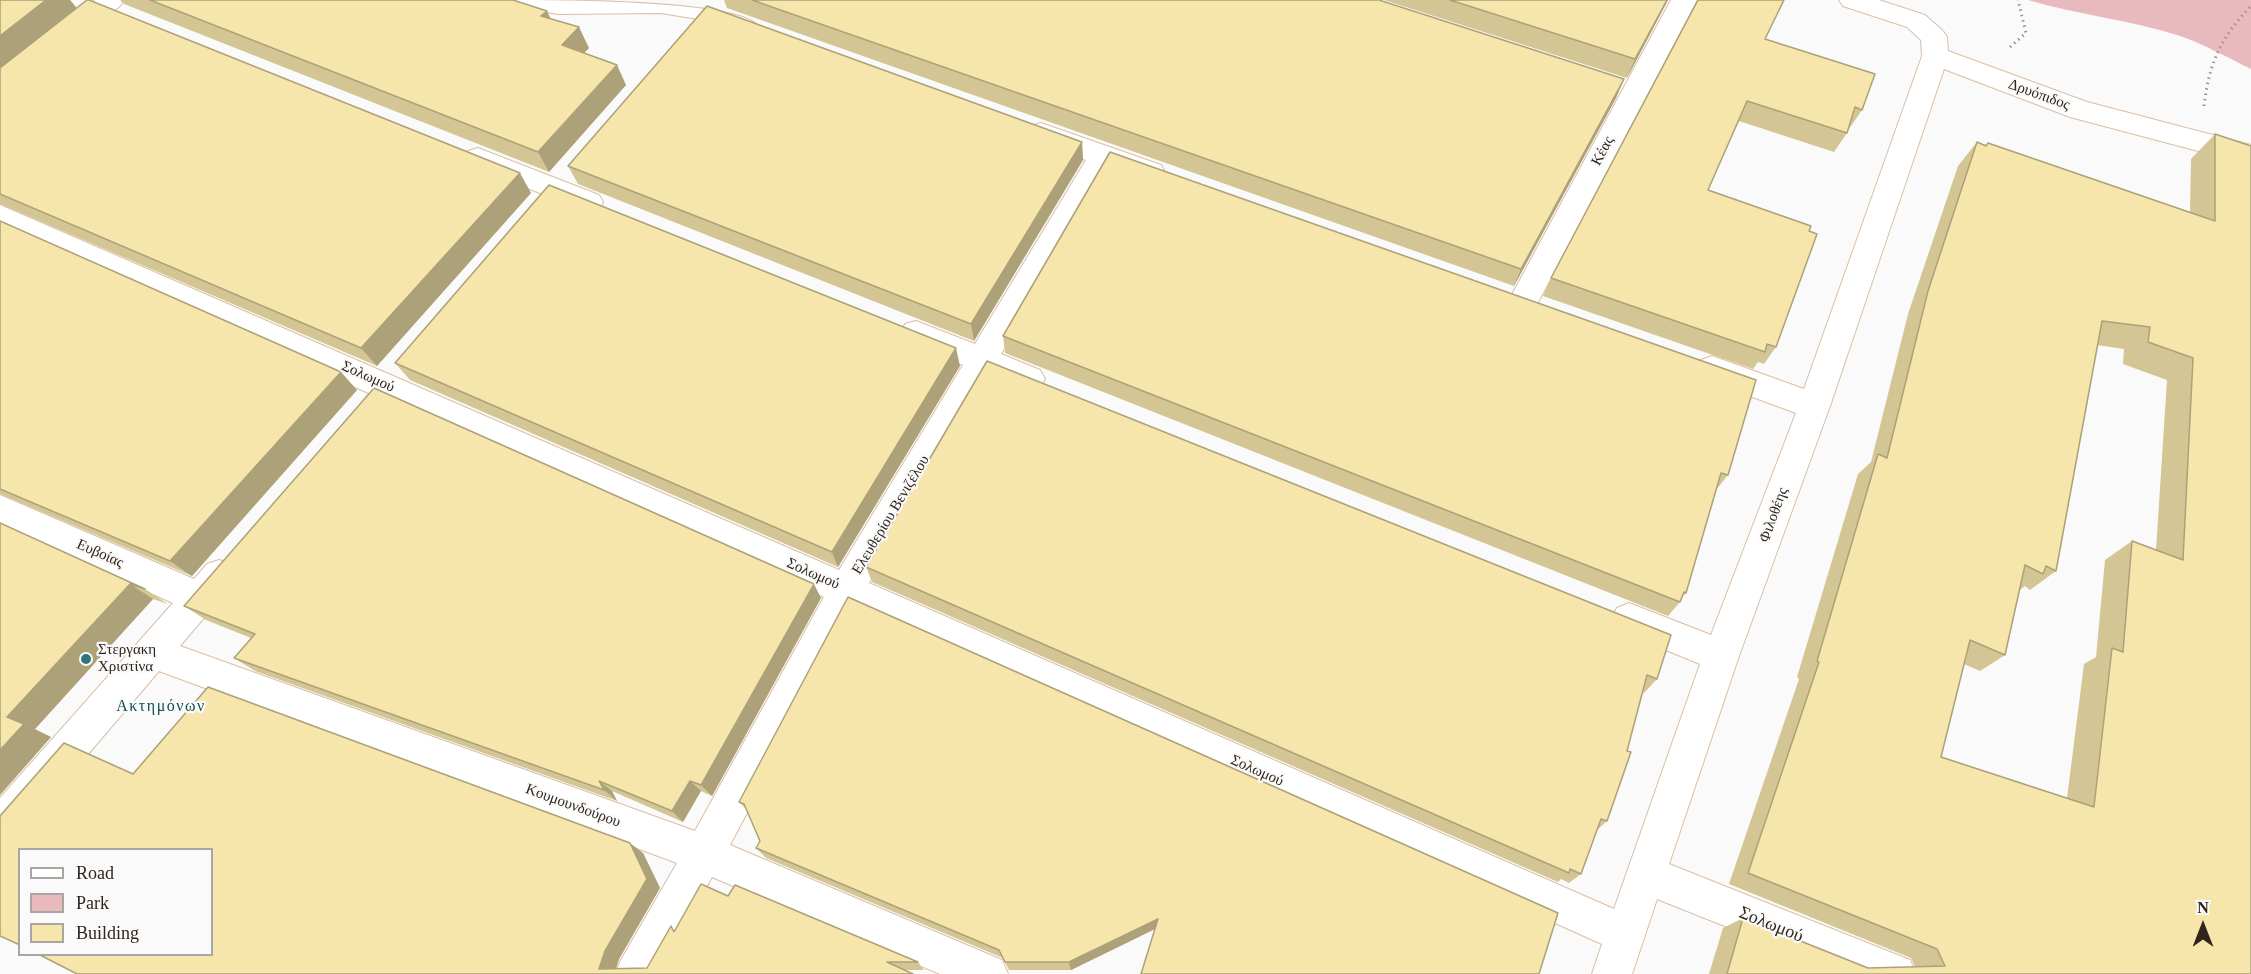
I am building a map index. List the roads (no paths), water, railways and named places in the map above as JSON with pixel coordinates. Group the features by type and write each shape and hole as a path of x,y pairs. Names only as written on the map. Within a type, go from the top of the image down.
{"street":[{"path":"521,0 558,6 661,5 701,21 765,33"},
{"name":"Κέας","path":"1523,302 1623,88 1684,0"},
{"path":"1852,0 1916,21 1934,37 1935,56"},
{"path":"0,88 105,6"},
{"name":"Δρυόπιδος","path":"1935,56 2080,110 2251,155"},
{"name":"Φιλοθέης","path":"1612,974 1721,656 1814,406 1935,56"},
{"path":"1013,123 1180,182"},
{"path":"456,149 563,180 621,215"},
{"name":"Ελευθερίου Βενιζέλου","path":"635,974 704,854 847,589 1103,155"},
{"path":"532,215 563,180"},
{"name":"Σολωμού","path":"0,216 1625,934"},
{"path":"895,325 1059,391"},
{"path":"362,411 408,358"},
{"path":"1691,362 1814,406"},
{"name":"Ευβοίας","path":"0,509 199,598"},
{"path":"0,827 238,553"},
{"path":"1600,607 1721,656"},
{"name":"Κουμουνδούρου","path":"152,652 704,854 988,974"},
{"name":"Σολωμού","path":"1646,875 1896,974"}],"place":[{"name":"Στεργακη Χριστίνα","path":"86,659"}],"district":[{"name":"Ακτημόνων","path":"161,707"}]}
